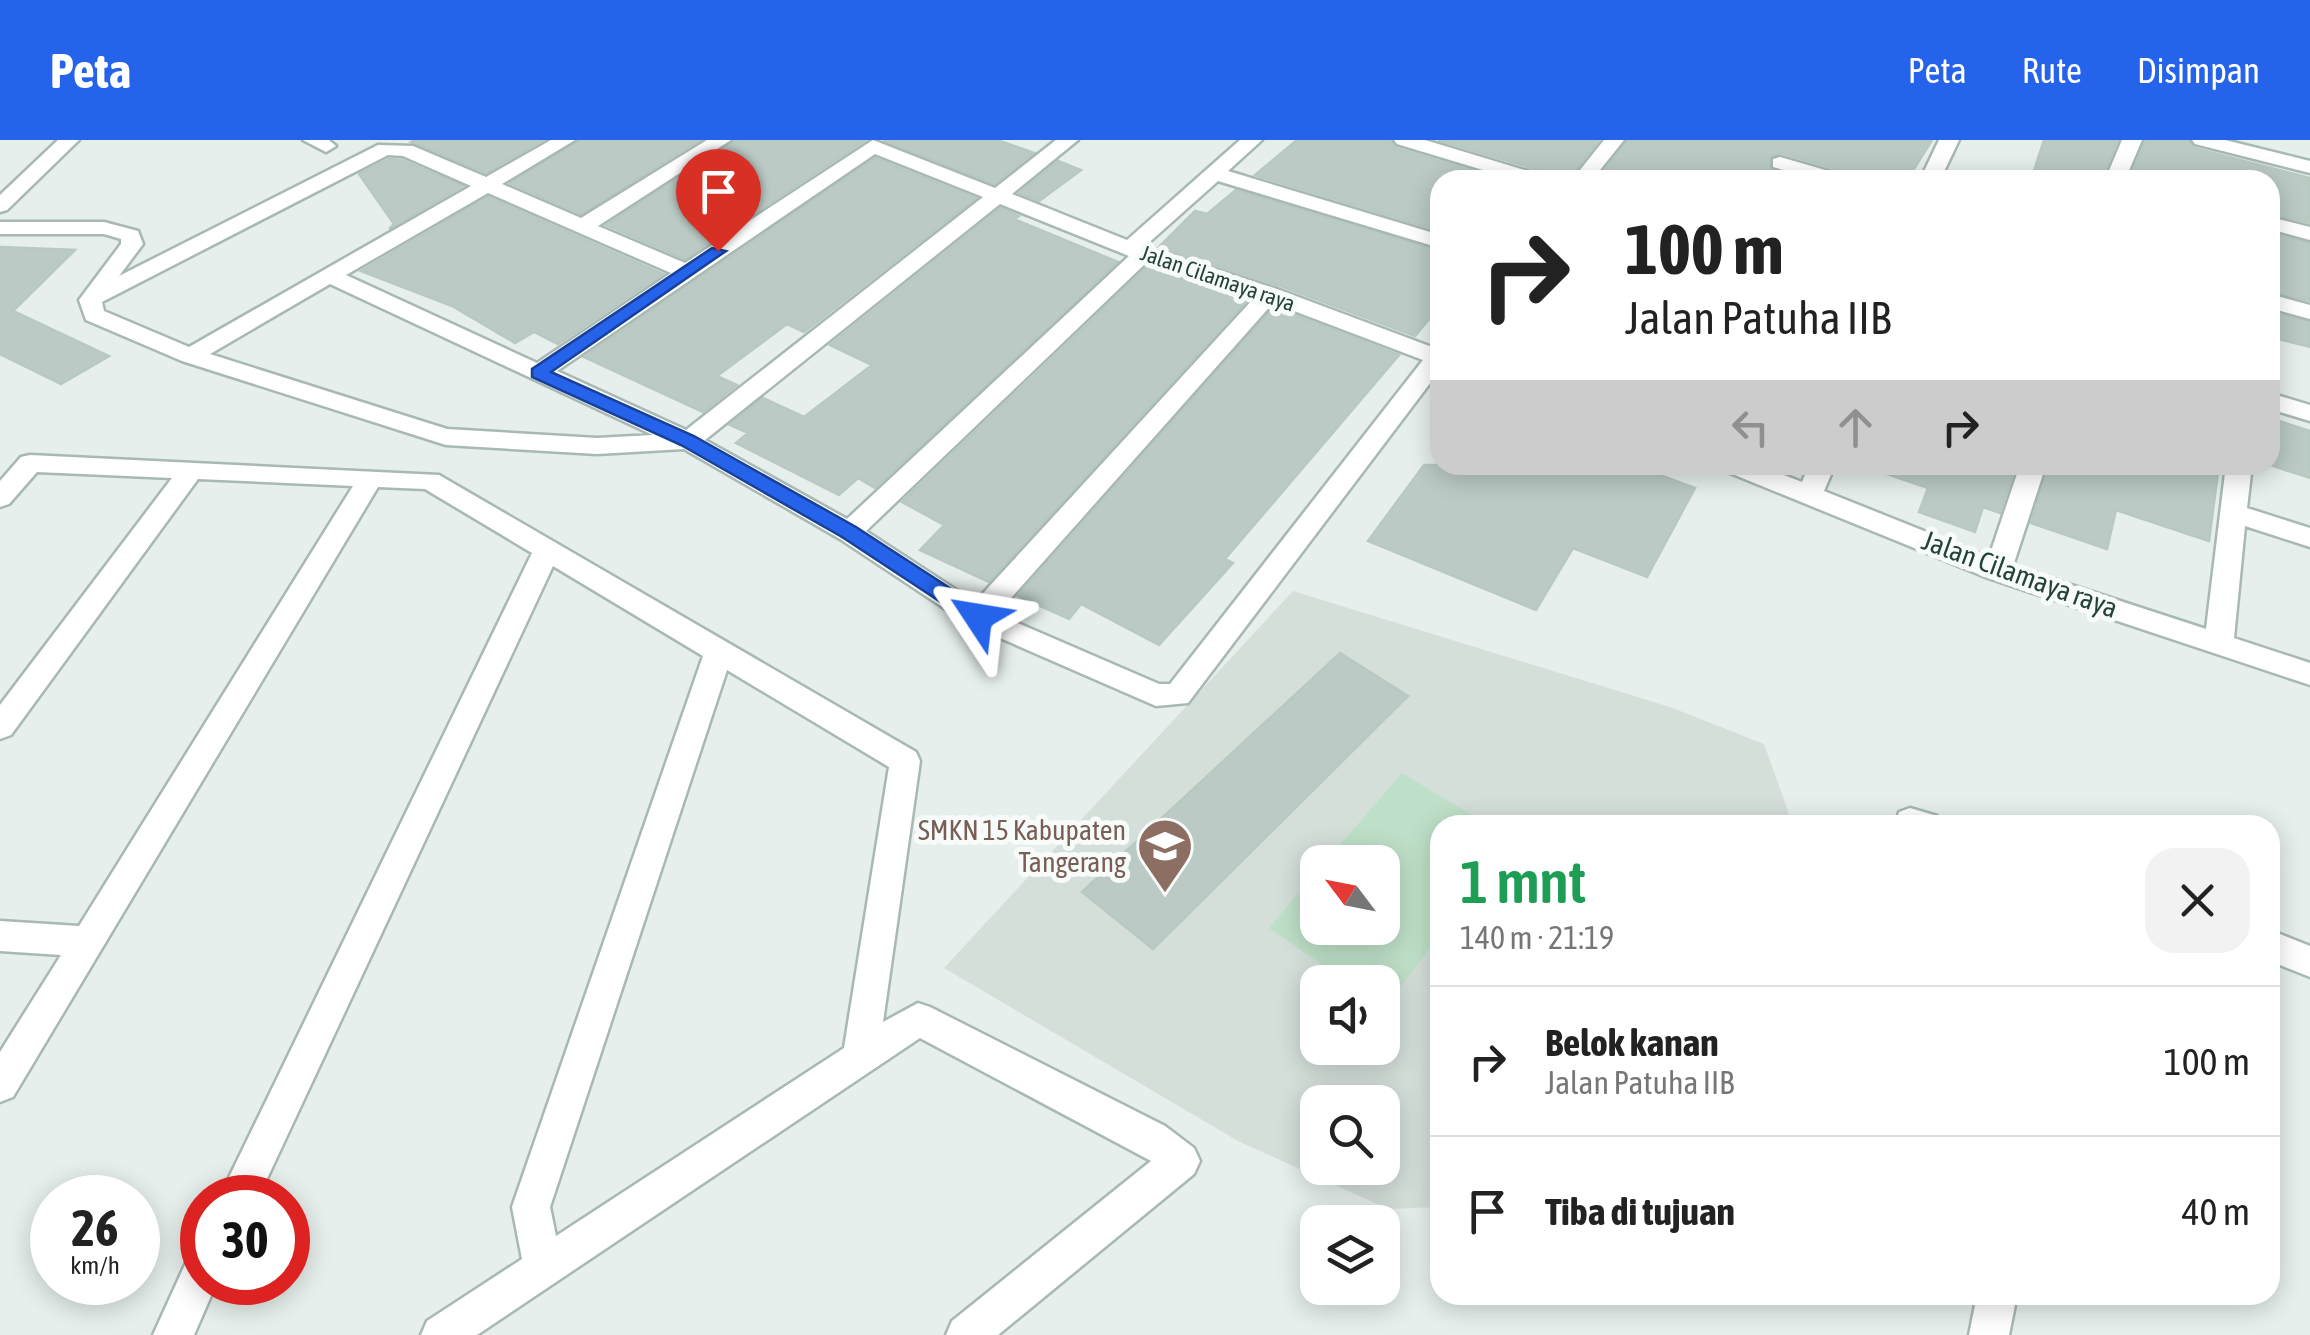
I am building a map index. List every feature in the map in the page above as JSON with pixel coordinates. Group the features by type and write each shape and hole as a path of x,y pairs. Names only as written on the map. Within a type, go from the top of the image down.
{"street":[{"path":"0,206 69,140"},
{"path":"190,356 565,140"},
{"path":"580,228 720,140"},
{"path":"90,300 94,315 190,356 446,437 596,446 688,440 1068,140"},
{"name":"Jalan Cilamaya raya","path":"849,532 1252,140"},
{"path":"1404,140 1504,170"},
{"path":"1590,170 1614,140"},
{"path":"1775,170 1795,140"},
{"path":"1935,170 1950,140"},
{"path":"2120,170 2132,140"},
{"path":"2202,140 2307,167 2308,140"},
{"name":"Jalan Cilamaya raya","path":"687,272 873,146 1136,251 1269,294 1430,355"},
{"path":"90,300 386,149 406,150 687,272"},
{"path":"1216,174 1430,239"},
{"path":"2280,226 2310,234"},
{"path":"0,228 104,228 131,236 132,244 90,300"},
{"path":"538,373 687,272"},
{"path":"330,276 688,440 849,532 978,617 1156,696 1178,695 1430,370"},
{"path":"978,617 1269,294"},
{"path":"2280,303 2310,312"},
{"path":"2280,404 2310,413"},
{"path":"0,498 30,464 430,480 905,761 860,1058"},
{"path":"0,727 191,470"},
{"name":"Jalan Cilamaya raya","path":"1761,475 1998,570 2310,674"},
{"path":"1810,493 1818,475"},
{"path":"1998,570 2029,475"},
{"path":"2219,642 2237,475"},
{"path":"0,1085 370,478"},
{"path":"2231,512 2310,538"},
{"path":"249,1175 547,550"},
{"path":"543,1268 531,1208 719,651"},
{"path":"0,936 87,942"},
{"path":"2280,950 2310,962"},
{"path":"441,1335 918,1019 1152,1139 1181,1161 966,1335"},
{"path":"172,1335 186,1305"},
{"path":"1988,1335 1995,1305"}],"shaded area":[{"name":"SMKN 15 Kabupaten Tangerang","path":"1293,591 1670,707 1764,744 1789,815 1430,815 1430,1207 1379,1205 1335,1185 1400,1185 1400,1085 1300,1085 1300,1169 1238,1141 944,968"}],"green space":[{"path":"1402,773 1471,815 1430,815 1430,948 1400,987 1400,965 1322,965 1269,928 1300,891 1300,945 1400,945 1400,845 1340,845"}],"building":[{"path":"543,140 486,173 411,142"},
{"path":"579,140 700,140 581,214 510,183"},
{"path":"735,140 866,140 685,259 606,225"},
{"path":"883,140 997,140 1034,153 994,184"},
{"path":"1297,140 1390,140 1396,148 1470,170 1430,170 1430,228 1255,175"},
{"path":"1438,140 1599,140 1576,170 1538,170"},
{"path":"1628,140 1932,140 1913,170 1840,170 1781,153 1770,157 1773,170 1605,170"},
{"path":"2044,140 2118,140 2105,170 2034,170"},
{"path":"2146,140 2188,140 2194,148 2279,170 2133,170"},
{"path":"875,158 976,198 804,332 787,324 717,376 737,385 703,412 584,357"},
{"path":"389,159 402,160 463,186 389,229 394,224 359,174"},
{"path":"1058,161 1081,170 1039,201 1019,193"},
{"path":"2280,170 2310,178 2310,223 2280,216"},
{"path":"1236,190 1430,248 1430,318 1415,336 1278,285 1158,248 1195,211 1207,214"},
{"path":"488,197 663,274 558,344 534,332 515,343 452,306 361,271"},
{"path":"1001,208 1019,216 1014,219 1118,262 875,488 858,478 839,495 736,443 748,433 730,425 763,398 804,417 872,365 830,345"},
{"path":"2280,236 2310,243 2310,301 2280,294"},
{"path":"0,247 75,250 13,311 109,356 61,384 0,354"},
{"path":"1148,266 1248,299 989,582 920,550 944,525 902,502"},
{"path":"1274,307 1399,355 1225,559 1233,563 1159,645 1081,604 1069,619 1018,596"},
{"path":"2280,314 2310,322 2310,347 2280,340"},
{"path":"2280,421 2310,431 2310,478 2280,468"},
{"path":"1424,465 1430,465 1430,475 1660,475 1695,488 1647,577 1573,548 1536,610 1368,541"},
{"path":"1890,475 2013,475 2000,513 1983,507 1975,532 1919,512 1928,488"},
{"path":"2046,475 2218,475 2209,541 2116,510 2107,549 2031,523"},
{"path":"1340,653 1408,696 1153,949 1082,892"}],"place":[{"name":"SMKN 15 Kabupaten Tangerang","path":"1165,895"}],"route":[{"path":"718,251 538,373 688,440 849,532 978,617"}]}
